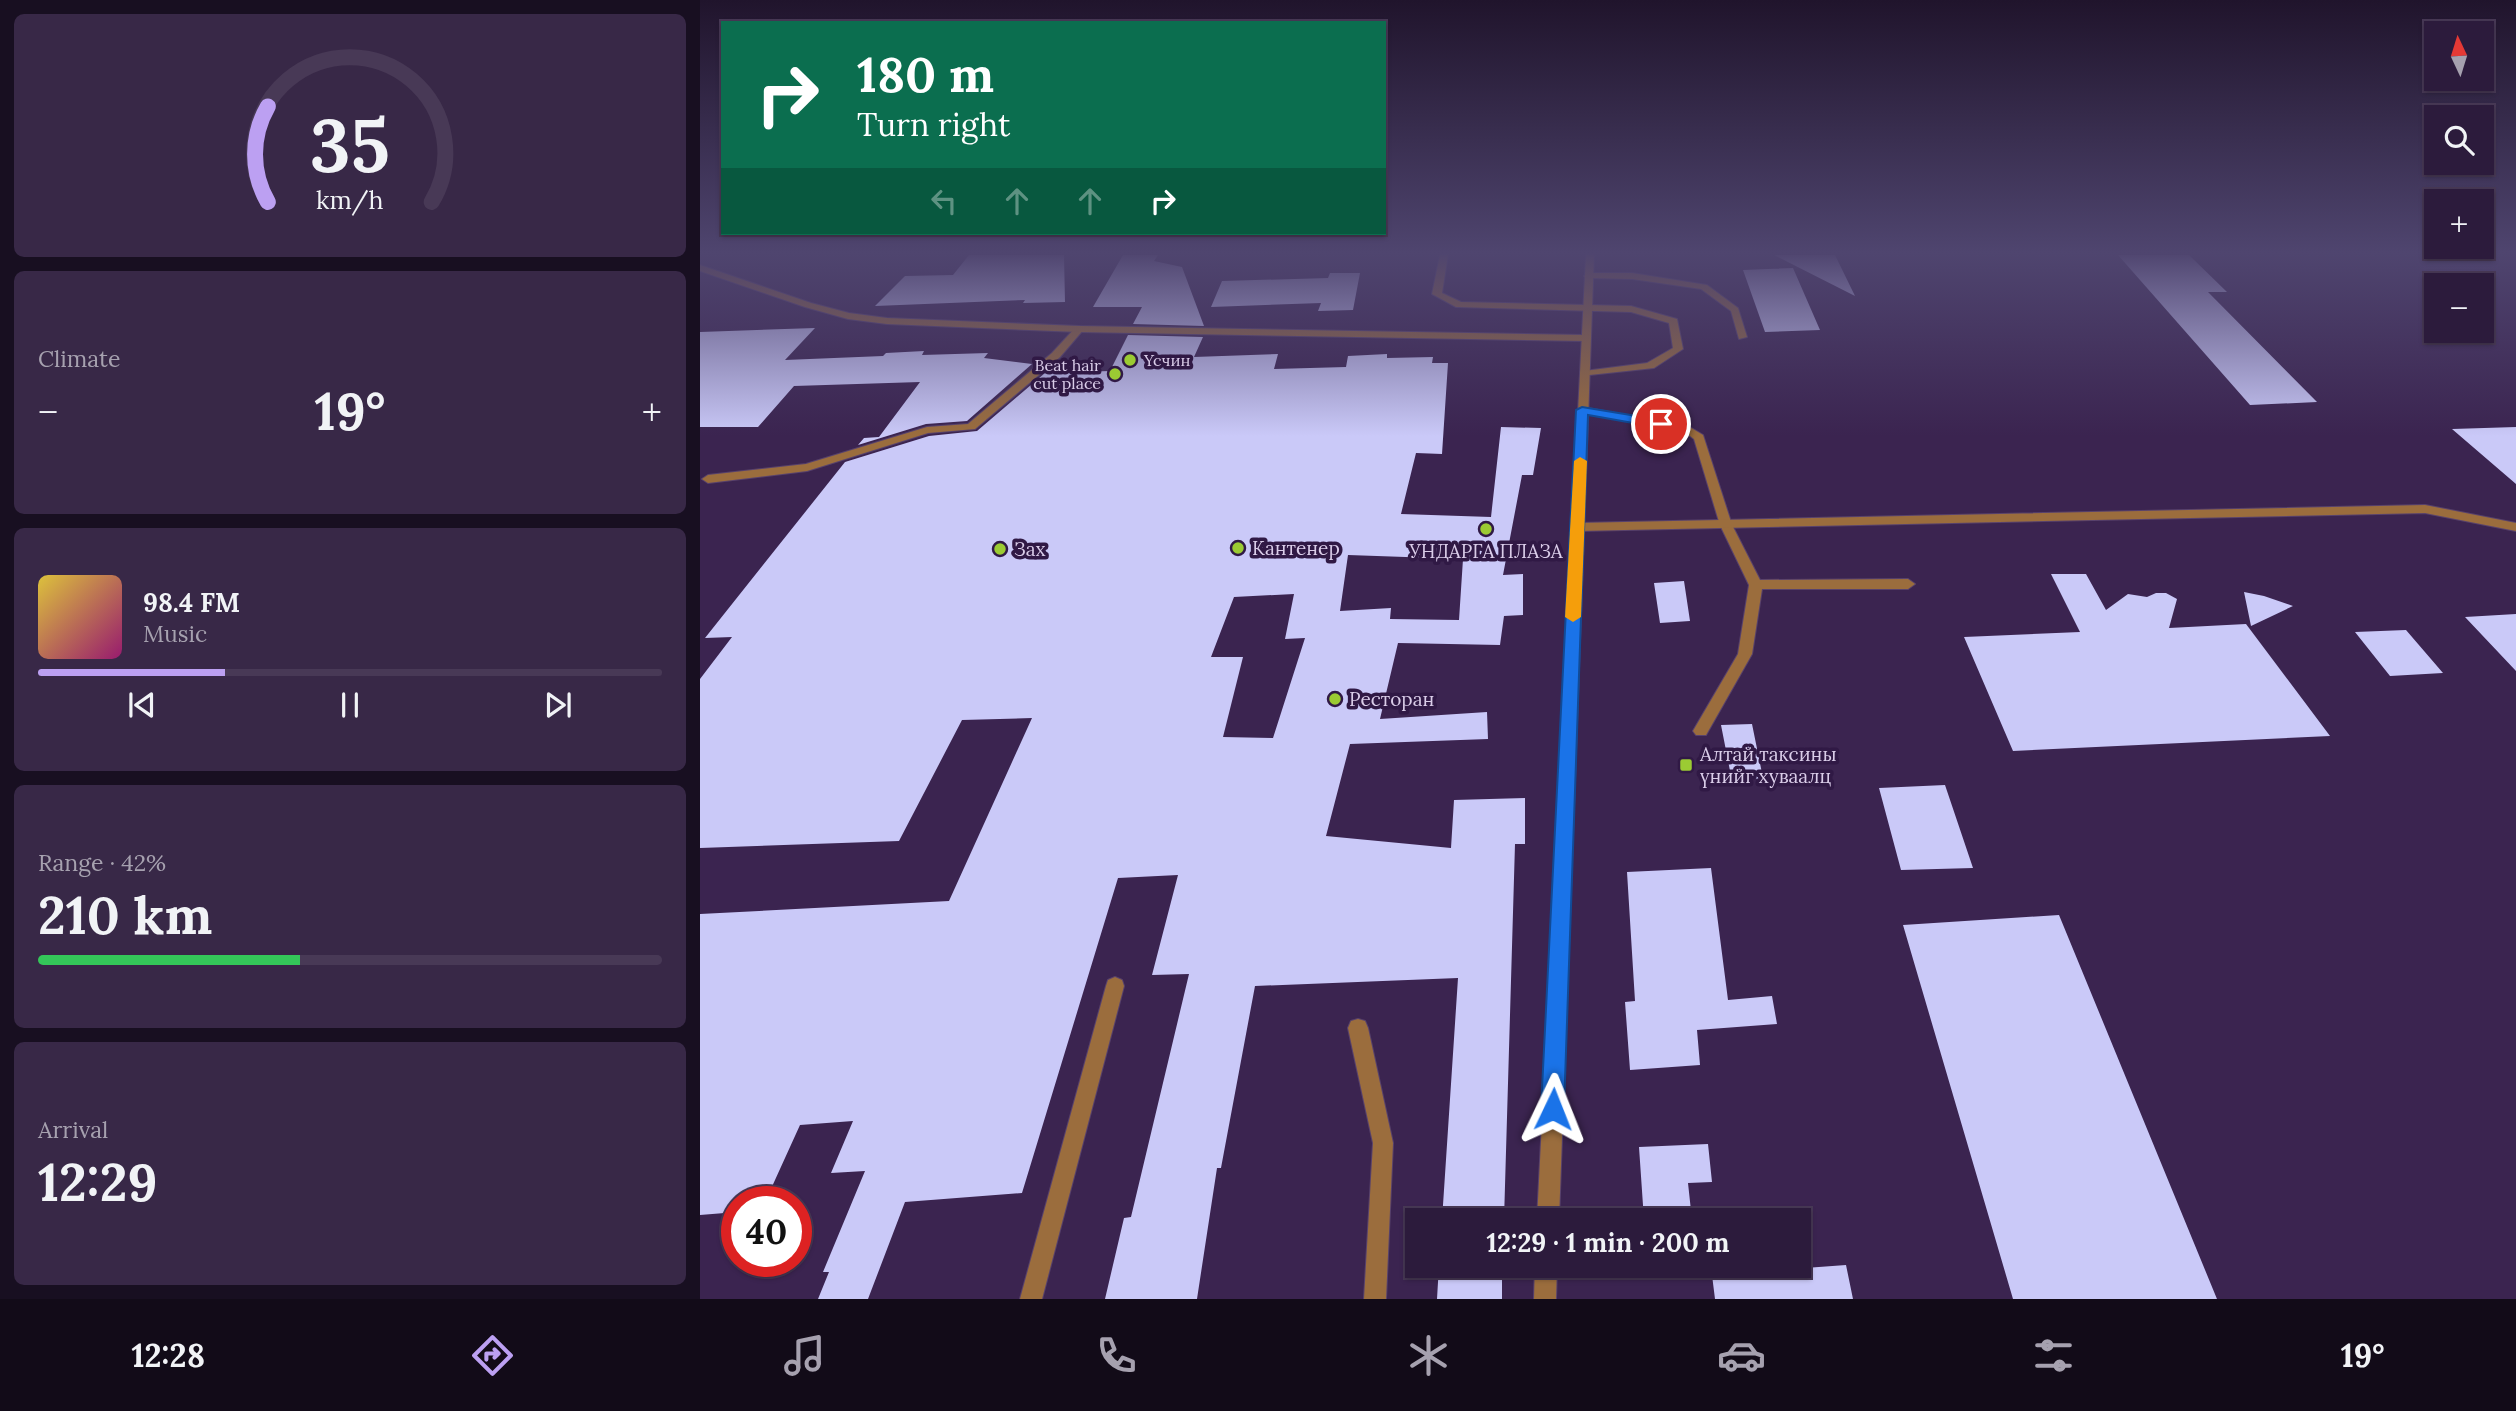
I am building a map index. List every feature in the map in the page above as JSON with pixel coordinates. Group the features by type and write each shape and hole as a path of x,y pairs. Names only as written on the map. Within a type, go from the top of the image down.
{"street":[{"path":"847,316 919,323 1079,329 1586,338"},
{"path":"1549,1208 1587,316"},
{"path":"1584,374 1650,366 1678,349 1674,321 1655,316"},
{"path":"1736,316 1742,337"},
{"path":"708,479 807,467 927,430 971,427 1056,355 1079,329"},
{"path":"1582,410 1688,429 1699,437 1726,525 1756,585 1745,654 1700,731"},
{"path":"1577,527 2425,509 2516,527"},
{"path":"1756,585 1908,584"},
{"path":"1031,1299 1115,986"},
{"path":"1358,1028 1383,1143 1375,1299"},
{"path":"1545,1299 1546,1278"}],"building":[{"path":"1137,316 1200,316 1204,326 1133,324"},
{"path":"1759,316 1814,316 1820,330 1765,332"},
{"path":"2171,316 2231,316 2317,402 2250,405"},
{"path":"815,328 785,360 883,356 886,353 924,351 922,355 988,353 984,358 1032,364 967,421 926,424 858,445 864,438 879,437 920,382 794,386 758,427 700,427 700,332"},
{"path":"1128,335 1203,337 1194,357 1278,354 1274,369 1346,367 1348,356 1387,354 1387,358 1433,357 1432,363 1448,363 1442,454 1416,453 1401,514 1491,517 1501,427 1541,428 1533,475 1522,475 1503,575 1523,574 1523,615 1504,616 1500,645 1398,643 1380,719 1487,712 1488,739 1350,744 1326,836 1451,848 1454,800 1525,798 1525,844 1515,844 1504,1208 1443,1208 1458,978 1255,986 1221,1168 1217,1168 1197,1299 1105,1299 1124,1218 1131,1217 1189,974 1152,975 1178,875 1118,878 1022,1193 905,1202 868,1299 818,1299 829,1272 823,1272 865,1171 831,1173 853,1121 800,1125 772,1186 721,1186 721,1213 700,1215 700,914 949,901 1032,718 962,720 899,841 700,848 700,679 732,637 705,638 845,462 929,436 977,431 1045,373 1110,371","holes":["1348,555 1463,559 1459,620 1390,619 1391,608 1340,611","1294,594 1285,639 1305,638 1273,738 1223,737 1243,657 1211,657 1234,597"]},
{"path":"2516,427 2516,484 2452,429"},
{"path":"2051,574 2086,574 2106,610 2128,594 2147,597 2166,593 2177,599 2169,628 2246,624 2330,736 2013,751 1964,637 2080,632"},
{"path":"1684,581 1690,621 1660,623 1654,583"},
{"path":"2244,592 2264,596 2293,606 2251,626"},
{"path":"2516,614 2516,671 2465,617"},
{"path":"2406,630 2443,673 2390,676 2355,632"},
{"path":"1752,724 1763,778 1732,781 1721,725"},
{"path":"1945,785 1973,868 1901,870 1879,788"},
{"path":"1711,868 1728,1000 1772,996 1777,1024 1697,1030 1700,1065 1630,1070 1625,1002 1635,1001 1627,872"},
{"path":"2059,915 2217,1299 2013,1299 1903,925"},
{"path":"1708,1144 1712,1182 1688,1183 1691,1208 1643,1208 1639,1147"},
{"path":"1846,1265 1853,1299 1715,1299 1712,1278 1811,1278 1811,1268"},
{"path":"1438,1278 1502,1278 1502,1299 1437,1299"}],"slow traffic":[{"path":"1573,617 1580,461"}],"place":[{"name":"Үсчин","path":"1130,360"},
{"name":"Beat hair cut place","path":"1115,374"},
{"name":"УНДАРГА ПЛАЗА","path":"1486,529"},
{"name":"Кантенер","path":"1238,548"},
{"name":"Зах","path":"1000,549"},
{"name":"Ресторан","path":"1335,699"},
{"name":"Алтай таксины үнийг хуваалц","path":"1686,765"}],"route":[{"path":"1553,1109 1582,410 1661,424"}]}
